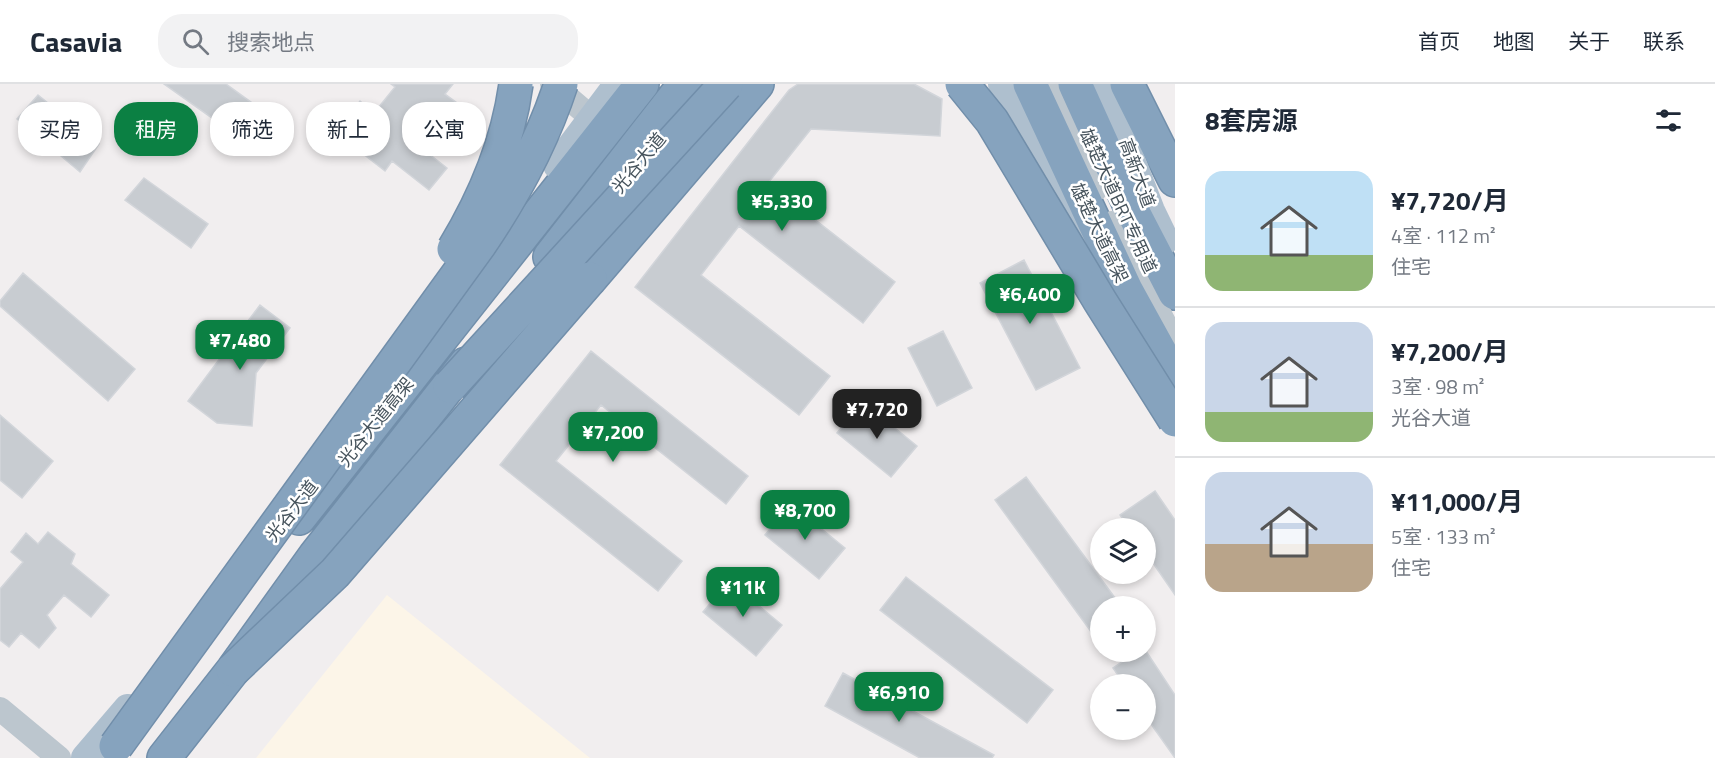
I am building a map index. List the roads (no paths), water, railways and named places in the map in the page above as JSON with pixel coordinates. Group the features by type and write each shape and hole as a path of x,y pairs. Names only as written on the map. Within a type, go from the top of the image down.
{"highway":[{"path":"111,752 276,498 408,326 463,235 504,147 516,84"},
{"path":"111,752 480,244 527,168 561,84"},
{"name":"光谷大道高架","path":"111,752 386,410 642,84"},
{"name":"光谷大道高架","path":"164,758 315,556 685,84"},
{"path":"450,386 726,84"},
{"path":"232,670 334,573 757,84"},
{"path":"962,84 992,121 1175,420"},
{"name":"雄楚大道高架","path":"1030,84 1121,280 1175,379"},
{"path":"1075,84 1132,210 1175,293"},
{"path":"1127,84 1175,180"}],"main road":[{"name":"光谷大道","path":"86,758 294,509 619,84"},
{"name":"光谷大道","path":"182,758 537,291 704,84"},
{"path":"1003,84 1024,136 1175,396"},
{"name":"高新大道","path":"1101,84 1150,211 1175,261"}],"street":[{"path":"552,84 592,119"},
{"name":"雄楚大道BRT专用道","path":"1050,84 1111,221 1175,343"},
{"name":"雄楚大道BRT专用道","path":"1063,84 1121,214 1175,316"},
{"path":"0,709 59,758"}]}
